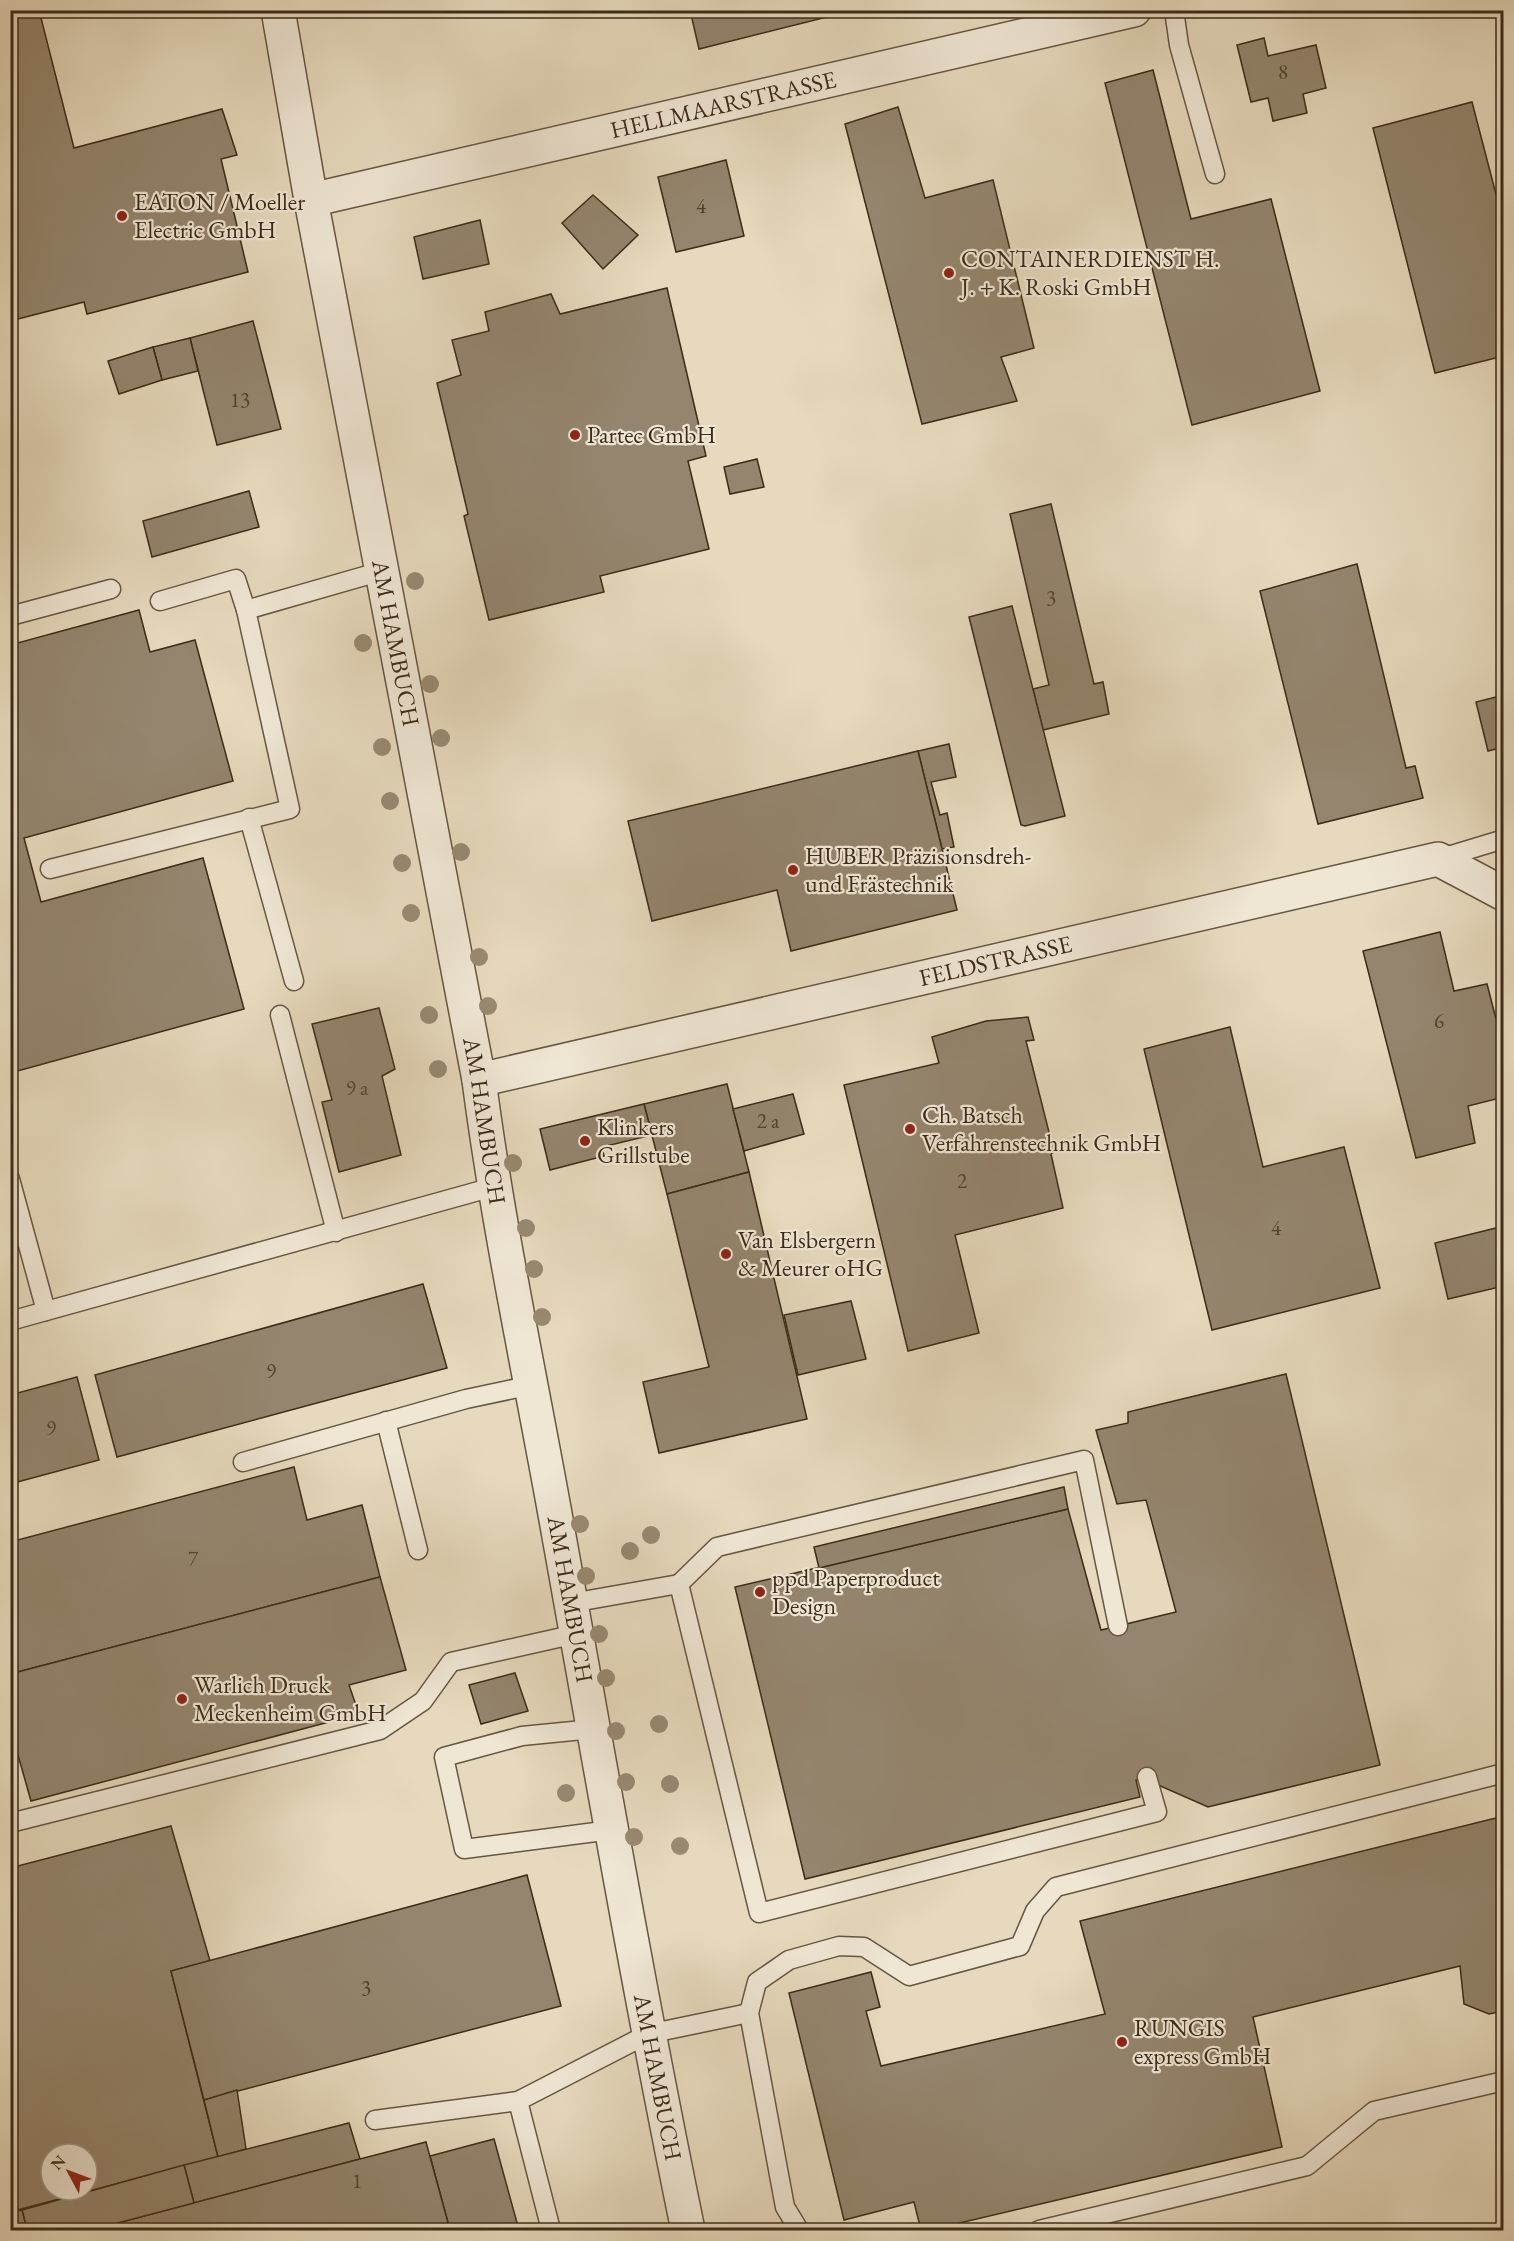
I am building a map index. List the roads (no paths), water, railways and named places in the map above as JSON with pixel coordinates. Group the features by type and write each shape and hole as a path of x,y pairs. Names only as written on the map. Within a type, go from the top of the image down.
{"street":[{"name":"AM HAMBUCH","path":"278,10 311,200 479,1080 493,1187 532,1385 648,2034 688,2230"},
{"name":"HELLMAARSTRASSE","path":"311,200 1134,10"},
{"name":"FELDSTRASSE","path":"479,1080 1438,859"},
{"path":"1438,859 1503,894"}],"lane":[{"path":"1174,10 1179,45 1215,174"},
{"path":"246,610 382,571"},
{"path":"50,869 290,809 246,610 236,579 160,601"},
{"path":"10,616 111,589"},
{"path":"249,819 294,981"},
{"path":"1438,859 1503,839"},
{"path":"280,1016 336,1232"},
{"path":"10,1179 46,1311"},
{"path":"10,1321 493,1187"},
{"path":"243,1461 386,1421 532,1385"},
{"path":"386,1421 418,1550"},
{"path":"10,1824 380,1730 423,1701 451,1662 679,1584 717,1547 1084,1460 1118,1626"},
{"path":"679,1584 759,1913 1157,1812 1147,1777"},
{"path":"593,1729 522,1736 444,1757 464,1849 611,1830"},
{"path":"799,2230 785,2207 749,2013 756,1982 789,1960 839,1946 864,1947 909,1976 1020,1946 1035,1911 1056,1887 1503,1773"},
{"path":"375,2120 518,2101 648,2034 749,2013"},
{"path":"1039,2230 1307,2166 1374,2111 1503,2081"},
{"path":"518,2101 551,2230"}],"place":[{"name":"EATON / Moeller Electric GmbH","path":"122,216"},
{"name":"CONTAINERDIENST H. J. + K. Roski GmbH","path":"949,273"},
{"name":"Partec GmbH","path":"575,435"},
{"name":"HUBER Präzisionsdreh- und Frästechnik","path":"793,870"},
{"name":"Ch. Batsch Verfahrenstechnik GmbH","path":"910,1129"},
{"name":"Klinkers Grillstube","path":"585,1141"},
{"name":"Van Elsbergern & Meurer oHG","path":"726,1254"},
{"name":"ppd Paperproduct Design","path":"760,1592"},
{"name":"Warlich Druck Meckenheim GmbH","path":"182,1699"},
{"name":"RUNGIS express GmbH","path":"1122,2042"}]}
